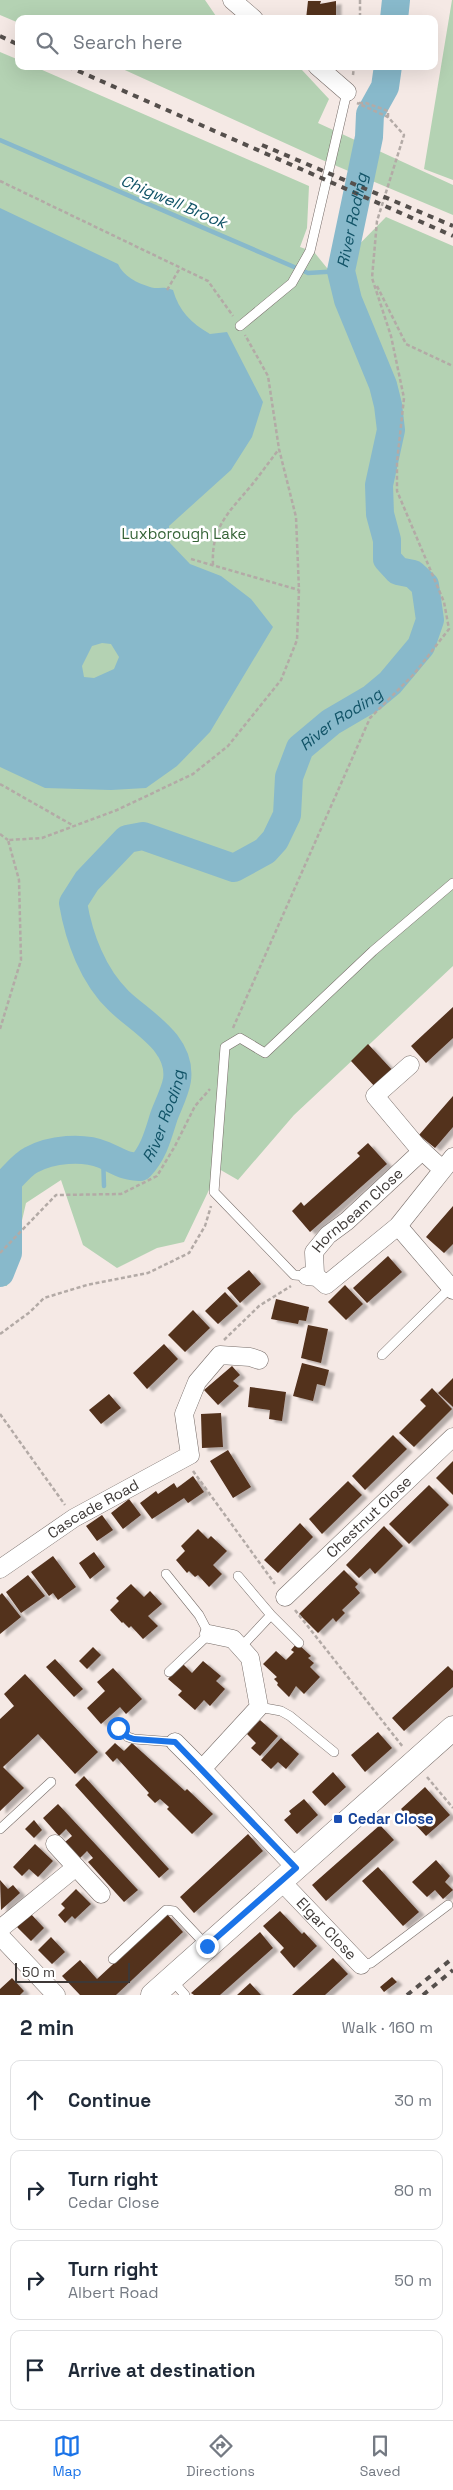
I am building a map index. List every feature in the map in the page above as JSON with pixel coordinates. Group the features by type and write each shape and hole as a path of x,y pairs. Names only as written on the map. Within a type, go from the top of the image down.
{"street":[{"path":"232,0 249,15"},
{"path":"321,70 354,100"},
{"path":"410,1064 376,1096 422,1151 447,1163 398,1226 452,1288"},
{"name":"Hornbeam Close","path":"398,1226 326,1285 312,1276 315,1274 314,1252 328,1235 347,1221 422,1151"},
{"path":"187,1457 184,1414 197,1382 220,1355 250,1357 259,1360"},
{"name":"Chestnut Close","path":"285,1597 453,1437"},
{"name":"Cascade Road","path":"0,1569 74,1518 187,1457"},
{"path":"202,1769 259,1707 250,1658 234,1639 209,1634"},
{"path":"153,1995 178,1987 207,1946 453,1728"},
{"path":"175,1742 202,1769 288,1874"},
{"path":"55,1844 100,1894"},
{"path":"0,1929 76,1867"},
{"name":"Elgar Close","path":"288,1874 361,1965"},
{"path":"0,1936 56,1995"}],"lane":[{"path":"240,326 292,282 310,251 354,100"},
{"path":"312,1276 294,1275 214,1192 221,1121 221,1076 225,1046 240,1038 265,1053 373,951 453,883"},
{"path":"382,1355 452,1288"},
{"path":"166,1574 194,1607 209,1634 169,1672"},
{"path":"238,1576 271,1616 299,1643"},
{"path":"240,1647 271,1616"},
{"path":"259,1707 281,1711 290,1716 334,1752"},
{"path":"118,1728 128,1737 134,1739 175,1742"},
{"path":"0,1829 51,1782"},
{"name":"Elgar Close","path":"361,1965 371,1963 448,1904"},
{"path":"112,1959 166,1910 174,1911 207,1946"}],"path":[{"path":"360,0 360,15"},
{"path":"225,1046 370,718 414,674 449,629 444,602 397,491 397,462 404,398 391,336 372,278 377,221 404,135 388,117 354,100"},
{"path":"354,100 388,111 388,117"},
{"path":"0,181 208,281 240,326 268,376 279,449 296,517 299,590 297,640 282,680 228,746 193,774 117,810 42,838 8,840"},
{"path":"167,290 180,268"},
{"path":"372,278 406,344 453,366"},
{"path":"213,566 216,533 223,518 261,474 279,449"},
{"path":"191,559 299,590"},
{"path":"449,629 453,631"},
{"path":"0,784 74,826"},
{"path":"0,834 8,840 18,880 21,960 0,1028"},
{"path":"0,1253 56,1195 121,1194 157,1176 175,1146 195,1106 221,1076"},
{"path":"0,1334 44,1298 87,1284 148,1273 190,1253 205,1226 214,1192"},
{"path":"220,1355 225,1337 259,1306 312,1276"},
{"path":"0,1414 74,1518"},
{"path":"187,1457 285,1597 453,1808"}],"green space":[{"path":"0,0 205,0 215,15 15,15 15,21 0,15"},
{"path":"453,0 453,180 424,169"},
{"path":"0,52 15,58 15,70 42,70 309,186 307,228 300,247 314,252 327,268 335,269 386,217 453,246 453,966 294,1115 238,1180 219,1169 184,1242 157,1248 117,1268 83,1245 61,1180 26,1203 7,1286 0,1286"},
{"path":"125,70 302,70 329,99 318,123 453,185 453,215 320,159"}],"water":[{"name":"Luxborough Lake","path":"0,208 118,264 127,275 140,283 153,288 173,290 182,310 197,325 210,334 227,332 263,402 252,437 231,470 169,526 170,543 190,564 221,576 251,599 273,627 210,732 177,766 146,788 111,790 45,788 0,767","holes":["102,643 111,644 119,657 114,669 94,678 84,677 82,666 92,646"]}],"building":[{"path":"308,1 321,1 320,4 336,1 336,15 306,15"},
{"path":"453,1007 453,1038 426,1063 411,1046"},
{"path":"368,1044 395,1073 377,1089 351,1061"},
{"path":"453,1096 453,1127 435,1148 419,1135"},
{"path":"368,1143 387,1164 310,1232 292,1211 301,1202 304,1206 360,1156 357,1153"},
{"path":"453,1206 453,1244 444,1253 426,1237"},
{"path":"388,1256 402,1272 367,1303 353,1288"},
{"path":"249,1270 261,1284 240,1303 227,1288"},
{"path":"345,1285 363,1304 346,1320 328,1302"},
{"path":"225,1292 238,1306 218,1324 205,1311"},
{"path":"276,1299 309,1307 306,1321 299,1320 298,1324 271,1319"},
{"path":"193,1310 210,1328 185,1352 168,1335"},
{"path":"308,1325 328,1329 321,1363 301,1358"},
{"path":"164,1344 178,1359 147,1389 133,1373"},
{"path":"302,1363 329,1370 325,1386 317,1384 313,1401 293,1396"},
{"path":"232,1366 240,1375 233,1381 239,1386 218,1405 204,1390"},
{"path":"453,1378 453,1407 438,1393"},
{"path":"250,1387 286,1392 282,1421 269,1419 270,1410 248,1407"},
{"path":"432,1388 452,1409 414,1447 399,1433 426,1406 420,1400"},
{"path":"109,1394 121,1408 101,1424 89,1410"},
{"path":"221,1413 223,1447 202,1448 201,1414"},
{"path":"393,1435 407,1449 365,1490 352,1476"},
{"path":"228,1450 251,1487 233,1498 210,1461"},
{"path":"453,1461 453,1495 436,1478"},
{"path":"193,1476 204,1492 188,1503 184,1498 152,1519 140,1503 156,1491 158,1494 174,1483 177,1488"},
{"path":"348,1481 362,1495 322,1534 309,1519"},
{"path":"429,1485 449,1505 409,1544 389,1524"},
{"path":"129,1499 141,1515 123,1529 111,1513"},
{"path":"102,1515 113,1530 97,1541 86,1526"},
{"path":"300,1523 313,1537 278,1573 264,1560"},
{"path":"384,1526 403,1546 375,1574 370,1568 359,1578 346,1565"},
{"path":"198,1529 208,1539 211,1536 227,1551 213,1565 222,1574 209,1587 198,1575 195,1577 189,1571 187,1573 176,1560 185,1551 181,1546"},
{"path":"94,1552 105,1567 90,1579 79,1563"},
{"path":"53,1556 76,1587 58,1600 53,1593 49,1596 31,1572"},
{"path":"344,1570 358,1584 355,1587 360,1593 342,1610 345,1613 336,1622 333,1618 318,1633 299,1614"},
{"path":"28,1575 45,1596 21,1613 6,1592"},
{"path":"131,1584 144,1597 150,1591 162,1604 148,1616 158,1626 143,1639 131,1626 129,1628 122,1623 110,1610 119,1601 116,1598"},
{"path":"2,1593 21,1617 0,1634 0,1595"},
{"path":"297,1643 311,1656 308,1658 314,1663 310,1667 320,1677 304,1694 296,1686 289,1697 277,1685 278,1683 274,1679 277,1677 263,1664 276,1651 286,1660 294,1652 291,1650"},
{"path":"93,1647 101,1655 87,1669 79,1661"},
{"path":"55,1659 83,1689 74,1697 46,1667"},
{"path":"203,1661 221,1676 216,1681 225,1689 210,1706 204,1700 195,1710 178,1695 182,1691 168,1679 182,1663 192,1673"},
{"path":"448,1666 453,1671 453,1687 404,1731 392,1718"},
{"path":"113,1668 142,1699 126,1714 120,1707 101,1724 87,1708 105,1691 97,1682"},
{"path":"25,1674 98,1752 75,1774 38,1734 3,1767 24,1788 0,1811 0,1719 14,1706 4,1694"},
{"path":"260,1720 278,1736 260,1756 251,1748 256,1743 247,1734"},
{"path":"378,1732 392,1748 365,1772 351,1755"},
{"path":"281,1738 299,1754 286,1769 278,1762 271,1769 261,1760"},
{"path":"115,1743 124,1751 132,1743 185,1791 187,1789 213,1814 192,1834 167,1809 169,1807 160,1799 155,1803 147,1795 149,1793 117,1758 113,1762 105,1753"},
{"path":"333,1772 346,1787 325,1806 312,1792"},
{"path":"84,1776 169,1869 159,1878 75,1785"},
{"path":"425,1787 450,1815 426,1836 401,1809"},
{"path":"304,1799 318,1815 297,1834 284,1820 291,1814 289,1811"},
{"path":"58,1804 138,1890 124,1902 88,1862 93,1858 87,1851 80,1858 65,1842 72,1836 66,1829 59,1836 43,1818"},
{"path":"34,1820 42,1830 34,1838 25,1829"},
{"path":"380,1825 394,1840 326,1901 312,1885"},
{"path":"248,1834 263,1851 194,1913 180,1897"},
{"path":"35,1844 53,1861 38,1877 29,1869 22,1876 13,1867"},
{"path":"436,1860 450,1876 445,1882 453,1890 443,1899 435,1890 427,1897 412,1882"},
{"path":"378,1867 419,1912 403,1926 362,1881"},
{"path":"0,1880 8,1889 13,1885 20,1893 1,1910"},
{"path":"76,1889 91,1904 75,1919 72,1916 65,1923 58,1915 65,1908 61,1904"},
{"path":"280,1911 302,1934 304,1932 317,1946 294,1968 280,1952 284,1948 263,1926"},
{"path":"31,1914 44,1928 31,1941 17,1927"},
{"path":"167,1914 183,1932 116,1995 80,1995 62,1976 80,1960 97,1979"},
{"path":"260,1932 273,1948 220,1995 194,1995 191,1993"},
{"path":"51,1937 65,1952 52,1964 38,1950"},
{"path":"333,1958 348,1974 325,1995 292,1995"},
{"path":"392,1977 397,1982 384,1992 380,1987"},
{"path":"12,1978 24,1991 20,1995 0,1995 0,1989"},
{"path":"250,1983 261,1995 237,1995"}],"waterway":[{"name":"River Roding","path":"394,15 396,0"},
{"name":"River Roding","path":"0,1273 8,1253 8,1181 31,1160 57,1151 87,1150 124,1164 140,1167 155,1143 176,1085 177,1067 167,1045 110,991 95,968 83,943 73,903 87,881 127,839 143,836 234,868 265,851 275,840 287,815 289,777 300,748 331,722 372,698 390,683 421,646 430,620 425,585 413,574 398,571 387,559 387,540 380,514 379,485 391,430 388,405 383,385 348,300 341,271 369,137 370,114 385,87 387,70"},
{"name":"Chigwell Brook","path":"0,140 308,273 341,271"},
{"path":"103,1154 104,1186"}],"railway":[{"path":"0,36 15,43"},
{"path":"76,70 453,236"},
{"path":"262,145 453,226"},
{"path":"407,1995 453,1958"},
{"path":"423,1995 453,1970"}],"place":[{"name":"Cedar Close","path":"338,1819"}],"route":[{"path":"118,1728 128,1737 134,1739 175,1742 296,1868 207,1946"}]}
